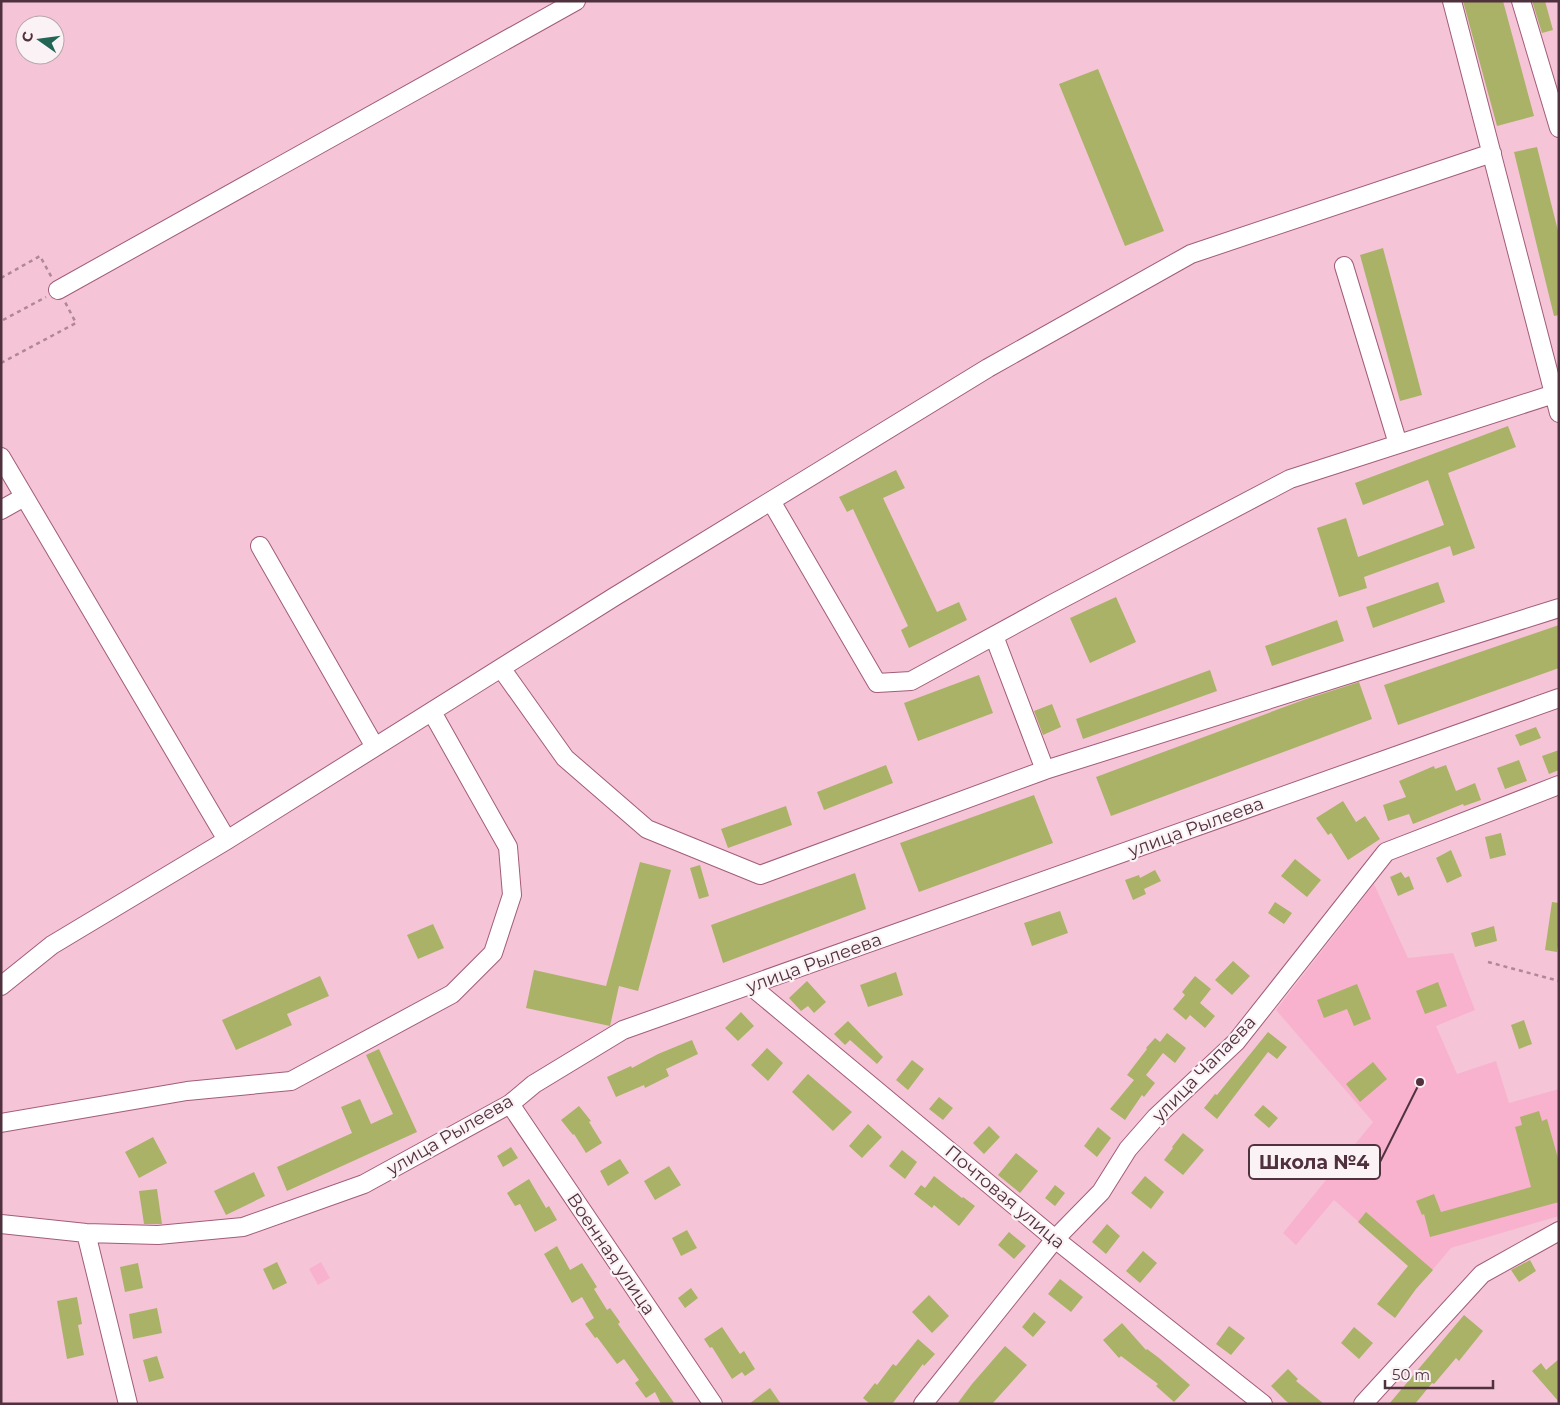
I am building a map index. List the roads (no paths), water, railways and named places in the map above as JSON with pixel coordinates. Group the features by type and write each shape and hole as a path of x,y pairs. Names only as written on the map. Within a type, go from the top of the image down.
{"street":[{"path":"58,290 576,1"},
{"path":"1452,1 1559,413"},
{"path":"1522,1 1559,128"},
{"path":"1,986 52,945 227,840 771,501 988,368 1191,254 1492,153"},
{"path":"1344,266 1398,444"},
{"path":"771,501 877,683 911,681 1290,479 1554,394"},
{"path":"1,457 227,840"},
{"path":"1,510 24,497"},
{"path":"260,546 376,747"},
{"path":"501,668 564,758 647,829 760,875 1045,770 1559,608"},
{"path":"994,636 1045,770"},
{"name":"улица Рылеева","path":"1,1224 86,1233 158,1235 243,1227 364,1184 510,1104 534,1084 623,1030 1559,698"},
{"path":"1,1123 187,1091 291,1081 452,994 493,953 512,895 508,847 432,712"},
{"name":"улица Чапаева","path":"923,1404 1055,1239 1101,1192 1128,1150 1156,1117 1236,1042 1386,852 1559,785"},
{"name":"Почтовая улица","path":"751,986 1055,1239 1263,1404"},
{"name":"Военная улица","path":"510,1104 712,1404"},
{"path":"1363,1404 1482,1274 1559,1232"},
{"path":"86,1233 128,1404"}],"place":[{"name":"Школа №4","path":"1420,1082"}]}
